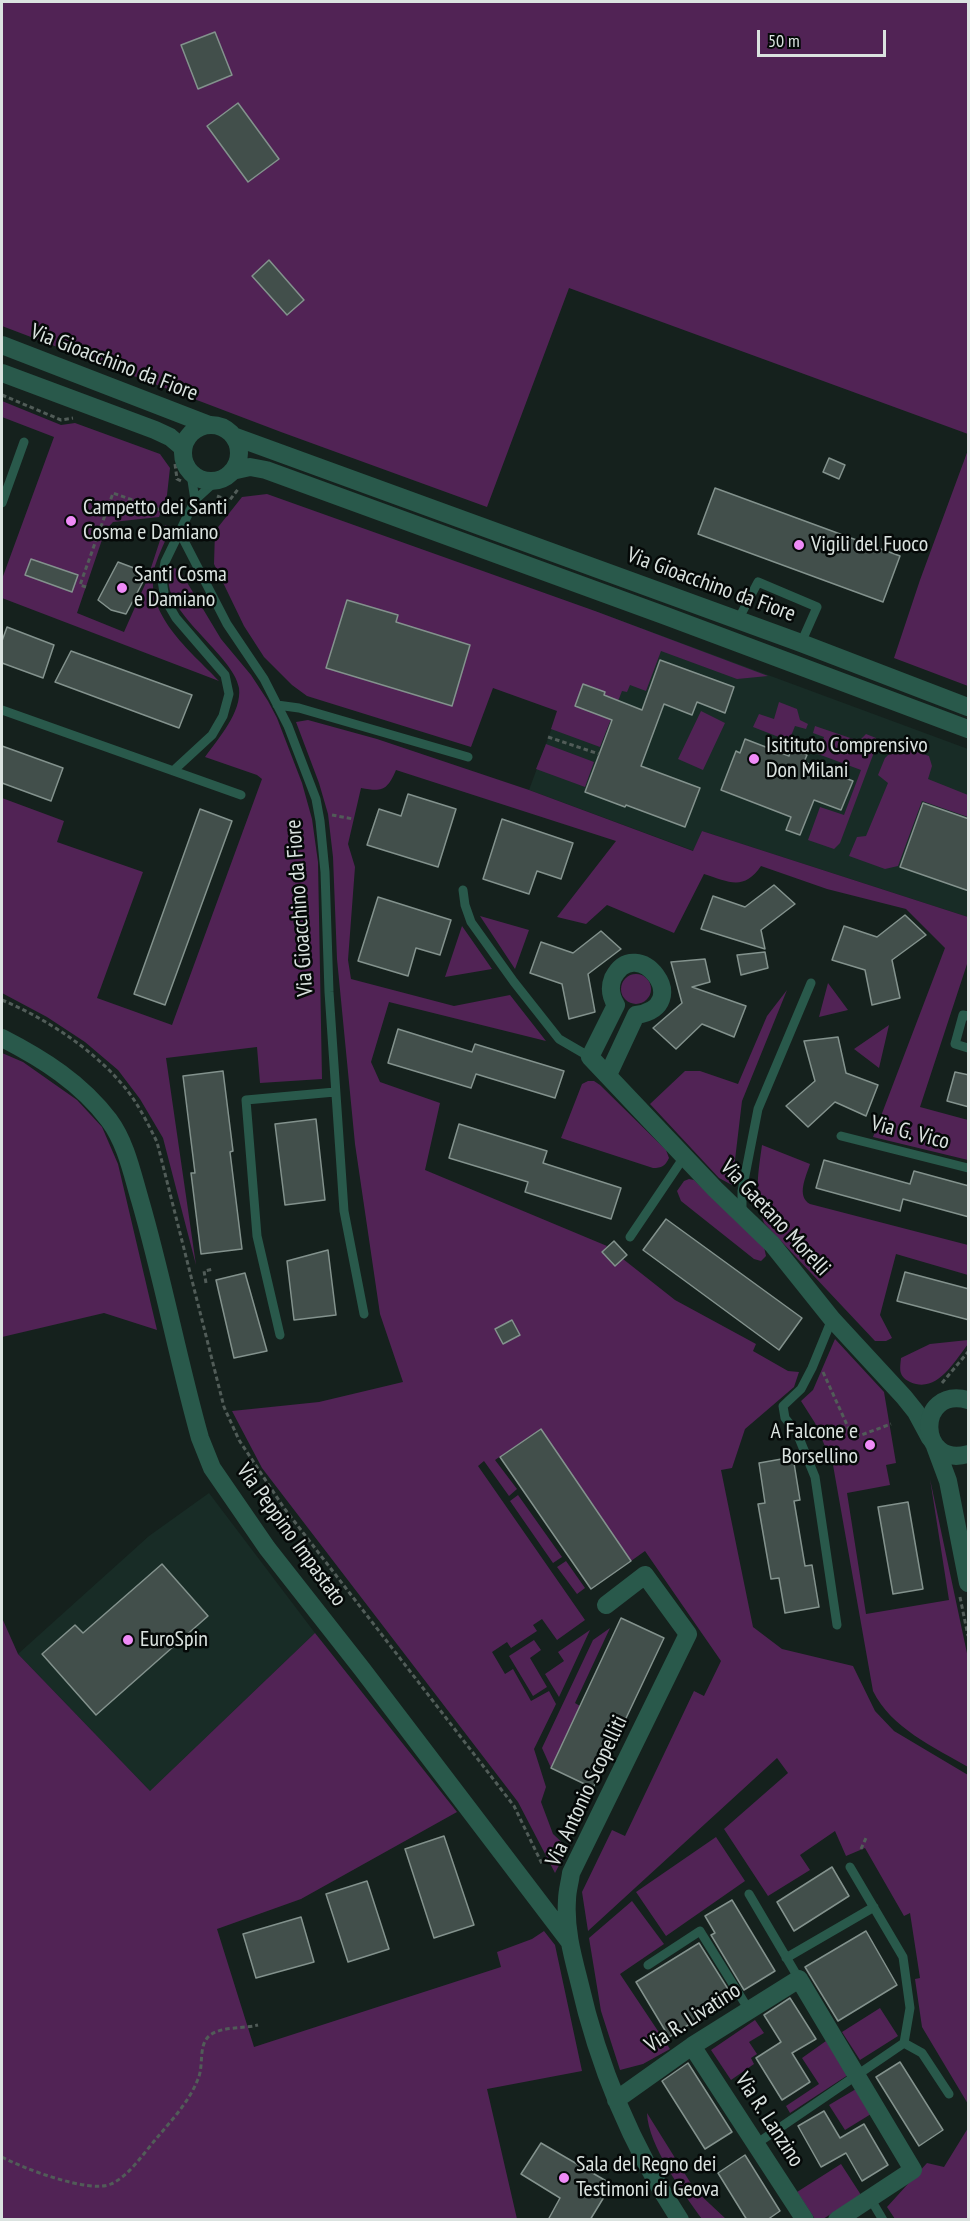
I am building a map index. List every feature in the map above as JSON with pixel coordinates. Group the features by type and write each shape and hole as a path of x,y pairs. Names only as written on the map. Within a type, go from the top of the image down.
{"street":[{"name":"Via Gioacchino da Fiore","path":"2,345 209,425"},
{"path":"2,372 170,437 179,455 183,457 193,480 208,481 225,475 237,463 238,454 233,436 218,426 209,425 192,432 179,455"},
{"name":"Via Gioacchino da Fiore","path":"233,436 801,643 969,707"},
{"name":"Via Gioacchino da Fiore","path":"225,475 250,467 266,470 969,729"},
{"path":"590,1057 616,1005 610,992 615,975 633,964 641,964 654,971 660,978 661,998 653,1009 645,1014 636,1015 608,1075"},
{"name":"Via Peppino Impastato","path":"2,1038 46,1062 83,1090 110,1122 125,1151 145,1217 200,1438 212,1468 228,1494 286,1573 376,1686 569,1941"},
{"name":"Via Gaetano Morelli","path":"590,1057 684,1157 772,1244 832,1318 916,1412 933,1442 948,1481 969,1583"},
{"path":"904,1397 927,1402 941,1402 966,1396"},
{"path":"941,1402 934,1409 930,1418 928,1428 933,1442 943,1452 952,1456 969,1454"},
{"name":"Via Antonio Scopelliti","path":"606,1605 645,1575 688,1634 571,1873 567,1899 569,1941 600,2059 616,2100 642,2153 680,2220"},
{"path":"799,1979 913,2170 837,2220"},
{"name":"Via R. Livatino","path":"616,2100 692,2046 799,1979"},
{"name":"Via R. Lanzino","path":"692,2046 805,2220"}],"lane":[{"path":"2,503 24,442"},
{"path":"173,771 212,735 224,716 229,694 225,675 176,618 165,599 162,580 165,562 195,500 225,475"},
{"path":"193,480 195,500"},
{"name":"Via Gioacchino da Fiore","path":"179,531 227,624 264,679 288,726 316,799 325,872 335,1092 344,1211 364,1314"},
{"path":"738,621 758,582 817,607 801,643"},
{"path":"277,705 299,708 468,757"},
{"path":"2,710 241,795"},
{"name":"Via Gaetano Morelli","path":"463,890 471,922 514,982 559,1039 590,1057"},
{"path":"742,1214 742,1191 758,1109 812,983"},
{"path":"969,1016 963,1015 955,1044 969,1048"},
{"path":"280,1335 257,1236 246,1100 335,1092"},
{"name":"Via G. Vico","path":"841,1136 969,1168"},
{"path":"630,1237 684,1157"},
{"path":"832,1318 801,1389 783,1406 785,1418 797,1433 815,1477 837,1626"},
{"path":"756,2144 904,2043 910,2008 903,1957 850,1867"},
{"path":"749,1894 799,1979"},
{"path":"786,1958 874,1907"},
{"path":"648,1965 700,1931 749,2010"},
{"path":"904,2043 922,2053 950,2094"},
{"path":"870,2198 883,2220"}],"path":[{"path":"2,395 61,420 74,418"},
{"path":"179,455 177,480 193,480"},
{"path":"86,587 80,585 113,493 161,510"},
{"path":"548,737 599,754"},
{"path":"328,814 353,819"},
{"path":"2,1000 73,1041 103,1065 127,1090 144,1117 157,1142 224,1407 240,1440 284,1509 514,1806 543,1866"},
{"path":"206,1283 204,1271 214,1269"},
{"path":"822,1371 853,1438 891,1424"},
{"path":"861,1849 866,1838"},
{"path":"2,2157 22,2168 83,2185 97,2187 111,2184 127,2172 174,2117 191,2093 199,2078 203,2045 208,2037 216,2032 258,2025"}],"shaded area":[{"path":"2,2 968,2 968,434 569,288 487,507 2,326"},
{"path":"2,401 61,425 75,423 160,454 170,468 167,495 159,517 113,522 105,531 77,613 124,632 147,580 165,525 171,527 155,566 153,583 156,600 162,616 172,630 219,681 2,598 2,579 54,437 2,417"},
{"path":"968,450 968,686 894,658"},
{"path":"267,494 595,611 768,676 737,679 661,651 646,691 630,685 627,692 622,691 600,747 551,729 557,711 493,688 471,747 307,696 292,685 264,657 244,626 214,564 215,531 242,497"},
{"path":"173,568 179,569 221,639 251,675 277,718 302,783 312,819 318,862 322,1079 260,1083 257,1047 166,1058 196,1265 163,1138 140,1099 118,1070 85,1042 47,1017 2,993 2,798 64,821 57,842 143,872 97,998 172,1025 262,779 257,775 205,757 233,716 239,697 239,688 234,674 182,613 172,597 169,582"},
{"name":"Isitituto Comprensivo Don Milani","path":"595,611 968,749 968,917 702,831 694,851 529,790"},
{"path":"779,702 797,709 800,720 808,724 806,729 795,726 789,741 753,727 759,714 774,719"},
{"path":"701,711 725,723 703,770 678,759"},
{"path":"308,720 377,739 529,790 693,851 702,831 968,917 968,961 920,1107 968,1120 968,1160 873,1137 945,948 906,909 827,889 761,866 755,874 742,882 729,882 704,874 674,933 607,905 586,924 557,917 616,841 396,770 387,786 379,790 361,788 348,844 355,867 348,960 351,979 454,1006 510,995 546,1041 389,1002 371,1062 380,1082 440,1103 425,1170 607,1246 602,1252 615,1266 623,1259 675,1300 756,1344 753,1351 788,1371 799,1372 794,1387 745,1429 732,1468 721,1470 753,1627 782,1649 853,1666 875,1711 894,1731 968,1775 968,2104 922,2027 915,1979 920,1978 910,1913 904,1916 865,1848 846,1856 835,1831 800,1855 810,1870 768,1896 724,1829 788,1773 777,1758 588,1931 582,1892 612,1830 625,1836 694,1691 704,1696 721,1661 645,1551 631,1561 541,1429 495,1460 517,1489 509,1496 484,1461 478,1466 585,1620 557,1640 542,1619 533,1625 537,1631 511,1648 507,1642 492,1652 505,1674 513,1669 531,1701 549,1691 556,1704 534,1749 546,1787 541,1802 553,1834 568,1848 555,1873 518,1802 262,1468 232,1411 319,1402 403,1382 380,1314 355,1144 337,959 333,857 328,814 296,722"},
{"path":"815,726 859,741 866,734 876,738 876,747 840,843 834,849 808,840 820,807 844,815 861,770 818,754 824,737 813,733"},
{"path":"546,744 594,762 585,787 536,769"},
{"path":"896,747 929,756 932,766 928,779 968,795 968,817 922,801 898,866 885,869 849,856 857,837 866,836 888,783 878,775 885,758"},
{"path":"480,916 529,930 515,969"},
{"path":"462,926 492,969 445,977"},
{"path":"636,974 646,979 651,989 646,999 636,1004 626,999 621,989 626,979"},
{"path":"828,983 848,1010 819,1017"},
{"path":"787,990 742,1101 732,1185 719,1178 650,1104 685,1071 700,1071 738,1084 767,1016"},
{"path":"889,1025 879,1068 854,1049"},
{"path":"2,1053 23,1062 77,1100 102,1127 118,1164 157,1330 104,1313 2,1337"},
{"path":"594,1081 600,1085 666,1150 669,1158 665,1165 653,1168 561,1138 582,1084"},
{"path":"762,1145 810,1164 803,1191 806,1201 810,1204 968,1245 968,1275 896,1254 880,1315 892,1338 886,1341 875,1341 764,1223 758,1194"},
{"path":"694,1180 764,1247 766,1256 761,1261 754,1259 681,1201 677,1191 684,1181"},
{"path":"835,1339 884,1392 896,1463 886,1465 890,1485 847,1493 866,1614 949,1600 930,1479 968,1658 968,1767 902,1726 881,1704 873,1691 833,1465 815,1423 801,1401 813,1390"},
{"path":"968,1340 968,1344 957,1359 937,1380 920,1385 906,1380 902,1375 901,1358 930,1344"},
{"path":"209,1493 315,1633 150,1791 18,1654 149,1536"},
{"path":"518,1495 562,1557 553,1563 510,1501"},
{"path":"566,1561 585,1588 577,1594 557,1567"},
{"path":"2,1618 18,1654 150,1791 315,1633 457,1812 301,1899 217,1929 254,2047 501,1967 497,1952 532,1939 544,1931 555,1945 582,2071 487,2089 517,2219 2,2219"},
{"path":"610,1628 575,1703 580,1706 551,1768 542,1748 593,1640"},
{"path":"590,1630 559,1697 545,1674 564,1661 558,1652"},
{"path":"534,1640 541,1650 530,1658 547,1687 533,1696 509,1656"},
{"path":"716,1837 745,1881 666,1936 636,1892"},
{"path":"632,1901 664,1944 620,1974 670,2049 643,2064 620,2070 601,2011 589,1938"},
{"path":"880,2008 898,2036 860,2060 842,2032"},
{"path":"755,2020 764,2033 749,2042 757,2054 751,2058 754,2064 731,2080 711,2050"},
{"path":"826,2041 848,2075 790,2113 786,2106 819,2084 802,2058"},
{"path":"856,2089 871,2114 845,2130 829,2105"},
{"path":"647,2113 695,2190 726,2219 702,2219 660,2154 653,2139"},
{"path":"968,2128 968,2219 895,2219 887,2207 927,2163 944,2167"},
{"path":"841,2164 861,2195 823,2219 815,2219 797,2192"}],"building":[{"path":"215,32 232,75 198,89 181,45"},
{"path":"238,103 279,159 248,182 207,126"},
{"path":"269,260 304,300 287,315 252,276"},
{"path":"829,458 845,465 839,479 823,472"},
{"name":"Vigili del Fuoco","path":"715,488 900,556 883,602 698,534"},
{"path":"31,559 78,575 72,592 25,575"},
{"name":"Santi Cosma e Damiano","path":"118,562 146,576 126,614 111,610 98,600"},
{"path":"347,600 398,615 396,622 470,645 452,706 326,668"},
{"path":"7,627 54,645 43,678 2,663 2,641"},
{"path":"71,651 192,695 179,728 55,682"},
{"path":"660,660 734,687 725,713 697,702 692,715 664,704 641,766 700,788 685,827 585,792 612,720 575,706 583,684 642,710"},
{"path":"745,739 789,756 791,749 807,755 804,762 853,781 841,810 814,800 800,835 786,830 791,817 721,790 736,751 740,753"},
{"path":"2,746 63,768 51,801 2,783"},
{"path":"408,794 456,809 438,867 367,845 379,809 401,816"},
{"path":"923,803 969,819 969,891 900,867"},
{"path":"200,809 232,821 165,1005 134,994"},
{"path":"502,819 573,843 561,879 537,871 529,894 483,879"},
{"path":"774,885 795,904 761,930 765,949 701,929 713,896 745,907"},
{"path":"378,897 451,920 440,955 416,948 408,976 358,961"},
{"path":"905,915 926,935 892,960 900,998 872,1005 865,970 832,960 844,926 877,937"},
{"path":"601,931 621,949 588,974 595,1012 569,1019 562,984 530,973 541,942 573,953"},
{"path":"765,952 768,968 741,975 737,955"},
{"path":"705,959 710,982 692,987 746,1006 734,1037 702,1024 676,1049 653,1028 682,1003 671,962"},
{"path":"398,1029 472,1052 475,1044 564,1071 555,1098 476,1074 471,1088 388,1063"},
{"path":"838,1037 846,1073 878,1085 866,1116 835,1102 808,1127 786,1106 815,1081 804,1041"},
{"path":"223,1071 242,1249 201,1254 191,1173 195,1173 183,1076"},
{"path":"955,1072 969,1075 969,1107 947,1101"},
{"path":"316,1119 325,1200 285,1205 275,1124"},
{"path":"459,1124 547,1151 543,1163 621,1188 611,1219 525,1192 528,1182 449,1158"},
{"path":"824,1160 910,1184 914,1171 969,1186 969,1217 903,1199 900,1211 816,1188"},
{"path":"666,1219 802,1318 779,1350 643,1250"},
{"path":"614,1241 627,1255 615,1266 602,1252"},
{"path":"328,1250 336,1315 294,1320 287,1261"},
{"path":"905,1272 969,1289 969,1320 897,1301"},
{"path":"245,1273 267,1351 234,1358 216,1280"},
{"path":"512,1320 520,1335 503,1344 495,1329"},
{"path":"541,1429 631,1561 591,1589 500,1457"},
{"path":"793,1457 800,1500 794,1501 805,1566 812,1565 819,1607 785,1613 779,1578 771,1579 758,1504 765,1503 759,1463"},
{"path":"908,1502 923,1589 893,1594 878,1507"},
{"path":"162,1564 208,1616 96,1715 42,1654 75,1625 83,1633"},
{"path":"621,1618 664,1638 593,1788 551,1768"},
{"path":"444,1836 474,1925 434,1938 405,1849"},
{"path":"832,1867 849,1896 794,1931 777,1902"},
{"path":"367,1881 389,1949 348,1962 326,1894"},
{"path":"732,1900 775,1971 744,1990 711,1935 715,1933 705,1916"},
{"path":"301,1917 314,1962 256,1978 243,1934"},
{"path":"866,1931 897,1985 838,2021 805,1967"},
{"path":"699,1943 733,1997 669,2037 636,1982"},
{"path":"790,1998 816,2039 792,2053 810,2082 782,2100 756,2058 781,2042 764,2015"},
{"path":"900,2062 943,2130 919,2146 876,2077"},
{"path":"688,2063 732,2132 705,2149 662,2081"},
{"path":"824,2111 840,2138 864,2124 888,2165 862,2181 846,2153 821,2167 798,2126"},
{"name":"Sala del Regno dei Testimoni di Geova","path":"541,2143 608,2182 607,2192 590,2220 548,2220 560,2198 521,2174"},
{"path":"745,2155 780,2211 767,2220 747,2220 718,2173"}],"place":[{"name":"Campetto dei Santi Cosma e Damiano","path":"71,521"},
{"name":"Vigili del Fuoco","path":"799,545"},
{"name":"Santi Cosma e Damiano","path":"122,588"},
{"name":"Isitituto Comprensivo Don Milani","path":"754,759"},
{"name":"A Falcone e Borsellino","path":"870,1445"},
{"name":"EuroSpin","path":"128,1640"},
{"name":"Sala del Regno dei Testimoni di Geova","path":"564,2178"}]}
